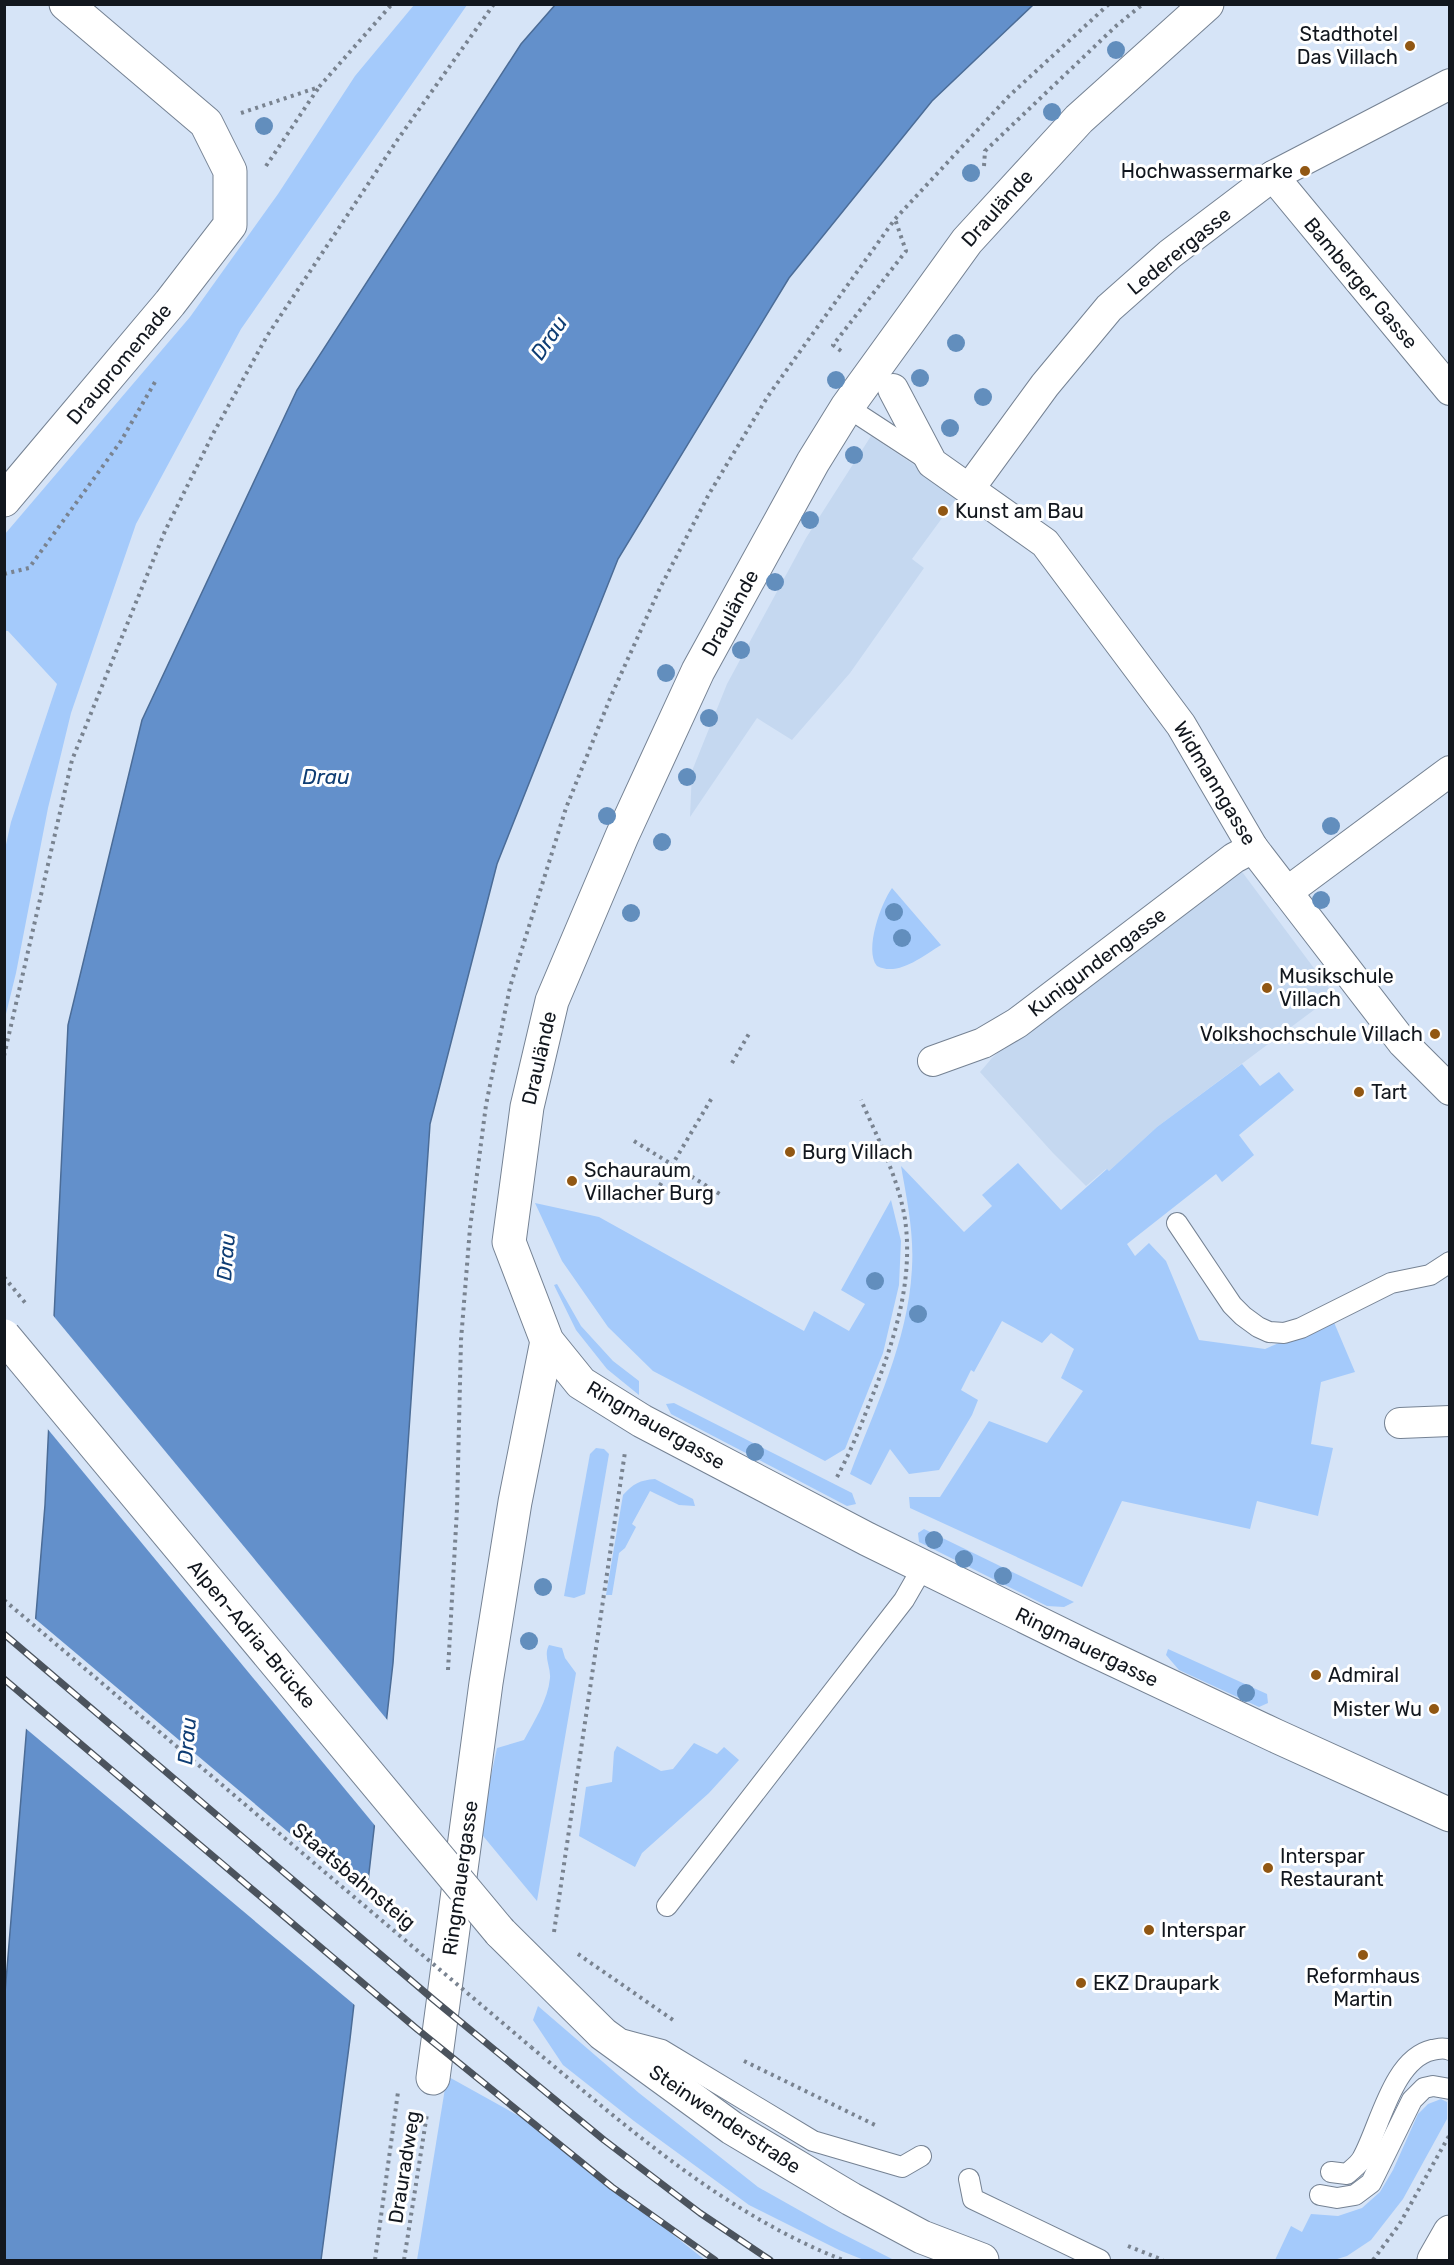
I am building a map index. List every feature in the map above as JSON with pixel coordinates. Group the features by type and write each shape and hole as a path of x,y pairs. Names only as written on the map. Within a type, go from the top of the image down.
{"street":[{"name":"Draupromenade","path":"4,500 170,303 230,225 230,171 206,123 66,4"},
{"name":"Draulände","path":"547,1341 509,1242 527,1107 552,1001 622,836 698,670 813,462 847,407 926,297 982,225 1079,119 1207,4"},
{"name":"Lederergasse","path":"969,489 1045,385 1109,308 1170,254 1273,176 1449,84"},
{"name":"Bamberger Gasse","path":"1273,176 1449,390"},
{"path":"893,389 932,463"},
{"name":"Widmanngasse","path":"932,463 1045,543 1182,725 1253,848 1403,1043 1449,1089"},
{"path":"1287,892 1449,771"},
{"name":"Kunigundengasse","path":"933,1061 983,1043 1017,1023 1234,858 1253,848"},
{"name":"Alpen-Adria-Brücke","path":"4,1336 500,1932"},
{"name":"Ringmauergasse","path":"547,1341 581,1383 642,1421 923,1567 1130,1668 1449,1815"},
{"name":"Ringmauergasse","path":"433,2078 486,1683 515,1502 547,1341"},
{"path":"1400,1424 1449,1420"},
{"name":"Steinwenderstraße","path":"500,1932 603,2034 732,2128 851,2199 922,2237 982,2260"},
{"path":"1434,2260 1449,2232"}],"lane":[{"path":"847,407 932,463"},
{"path":"1177,1223 1232,1305 1243,1316 1269,1332 1284,1333 1301,1328 1391,1282 1430,1275 1449,1262"},
{"path":"667,1906 904,1600 923,1567"},
{"path":"603,2034 662,2050 813,2140 902,2168 921,2156"},
{"path":"1331,2172 1347,2174 1362,2160 1404,2068 1420,2053 1444,2048 1449,2050"},
{"path":"1320,2194 1337,2198 1355,2195 1371,2183 1413,2100 1424,2088 1433,2086 1449,2090"},
{"path":"969,2179 973,2199 1100,2260"}],"path":[{"path":"262,171 319,87 392,4"},
{"path":"4,1056 72,760 165,531 214,432 267,336 398,140 494,4"},
{"path":"842,352 833,345 906,251 895,219 1009,96 1109,4"},
{"path":"206,123 319,87"},
{"path":"4,574 29,568 121,441 160,375"},
{"path":"732,1063 750,1032"},
{"path":"656,1192 713,1096"},
{"path":"837,1477 850,1454 890,1351 903,1301 907,1256 905,1220 893,1171 861,1100"},
{"path":"634,1141 723,1196"},
{"path":"546,1930 553,1937 625,1452"},
{"name":"Staatsbahnsteig","path":"4,1600 605,2109 695,2178 740,2208 779,2232 843,2260"},
{"path":"572,1950 676,2022"},
{"path":"735,2056 879,2127"},
{"name":"Drauradweg","path":"404,2260 433,2078"},
{"path":"1373,2260 1398,2225 1449,2134"},
{"path":"1122,2244 1163,2260"}],"shaded area":[{"path":"414,5 467,5 241,329 136,524 71,713 48,808 5,1018 5,849 11,822 57,684 8,631 5,631 5,534 190,317 278,194 355,76"},
{"path":"871,436 959,495 912,559 924,568 850,673 792,740 757,718 690,817 692,771 727,684 806,538"},
{"path":"1237,865 1334,995 1157,1127 1109,1171 1106,1169 1086,1186 980,1072 992,1058 1065,991"},
{"path":"892,888 941,945 910,964 885,969 877,966 873,959 872,949 879,915"},
{"path":"1242,1064 1260,1086 1279,1072 1294,1090 1239,1135 1254,1155 1222,1182 1216,1174 1127,1244 1135,1256 1149,1243 1166,1261 1199,1340 1265,1349 1333,1320 1355,1372 1321,1382 1311,1444 1333,1448 1318,1516 1257,1501 1250,1529 1122,1501 1082,1587 910,1508 909,1497 940,1497 989,1421 1047,1443 1083,1391 1061,1378 1074,1349 1051,1333 1042,1343 1002,1321 974,1372 971,1370 961,1390 978,1400 972,1415 939,1470 909,1474 890,1449 871,1485 850,1474 898,1347 910,1294 912,1242 901,1166 964,1232 992,1206 982,1195 1018,1163 1061,1210 1107,1169 1109,1171 1157,1127"},
{"path":"891,1200 901,1241 899,1285 883,1353 845,1449 825,1461 653,1371 608,1327 562,1261 535,1203 599,1217 804,1331 814,1311 849,1331 865,1304 841,1290"},
{"path":"557,1284 581,1326 613,1361 639,1381 639,1395 607,1369 576,1330 554,1285"},
{"path":"674,1403 852,1493 856,1504 847,1506 671,1414 666,1404"},
{"path":"596,1448 604,1449 609,1454 585,1594 574,1598 564,1596 590,1454"},
{"path":"655,1479 693,1499 695,1506 679,1505 650,1491 632,1524 636,1527 625,1548 619,1553 612,1595 606,1595 623,1495 637,1483"},
{"path":"924,1529 1074,1602 1064,1607 1047,1606 919,1542 918,1533"},
{"path":"549,1645 562,1648 565,1658 576,1673 537,1901 479,1831 497,1748 524,1740 544,1702 550,1678 547,1657"},
{"path":"1168,1649 1267,1694 1268,1703 1259,1707 1179,1670 1166,1655"},
{"path":"694,1743 717,1754 724,1747 739,1760 709,1793 642,1853 635,1867 579,1836 586,1787 612,1782 614,1752 617,1746 661,1771 673,1769"},
{"path":"538,2006 639,2093 758,2187 894,2260 864,2260 749,2205 634,2121 563,2065 533,2020"},
{"path":"447,2076 535,2125 705,2260 417,2260"},
{"path":"1441,2099 1447,2102 1447,2119 1403,2199 1371,2240 1347,2256 1334,2260 1275,2260 1291,2226 1302,2232 1311,2214 1338,2216 1362,2208 1380,2192 1393,2170 1418,2114 1428,2104"}],"water":[{"name":"Drau","path":"555,5 1033,5 932,101 789,278 618,559 497,864 430,1124 393,1663 350,2039 321,2260 5,2260 5,1993 45,1505 68,1025 142,720 297,390 521,44"}],"pier":[{"path":"51,1313 389,1722 377,1828 46,1427"},
{"path":"33,1617 369,1900 357,2007 24,1727"}],"railway":[{"path":"4,1634 434,2000 604,2140 700,2213 770,2260"},
{"path":"4,1679 417,2029 612,2187 715,2260"}],"place":[{"name":"Stadthotel Das Villach","path":"1410,46"},
{"name":"Hochwassermarke","path":"1305,171"},
{"name":"Kunst am Bau","path":"943,511"},
{"name":"Musikschule Villach","path":"1267,988"},
{"name":"Volkshochschule Villach","path":"1435,1034"},
{"name":"Tart","path":"1359,1092"},
{"name":"Burg Villach","path":"790,1152"},
{"name":"Schauraum Villacher Burg","path":"572,1181"},
{"name":"Admiral","path":"1316,1675"},
{"name":"Mister Wu","path":"1434,1709"},
{"name":"Interspar Restaurant","path":"1268,1868"},
{"name":"Interspar","path":"1149,1930"},
{"name":"Reformhaus Martin","path":"1363,1955"},
{"name":"EKZ Draupark","path":"1081,1983"}]}
